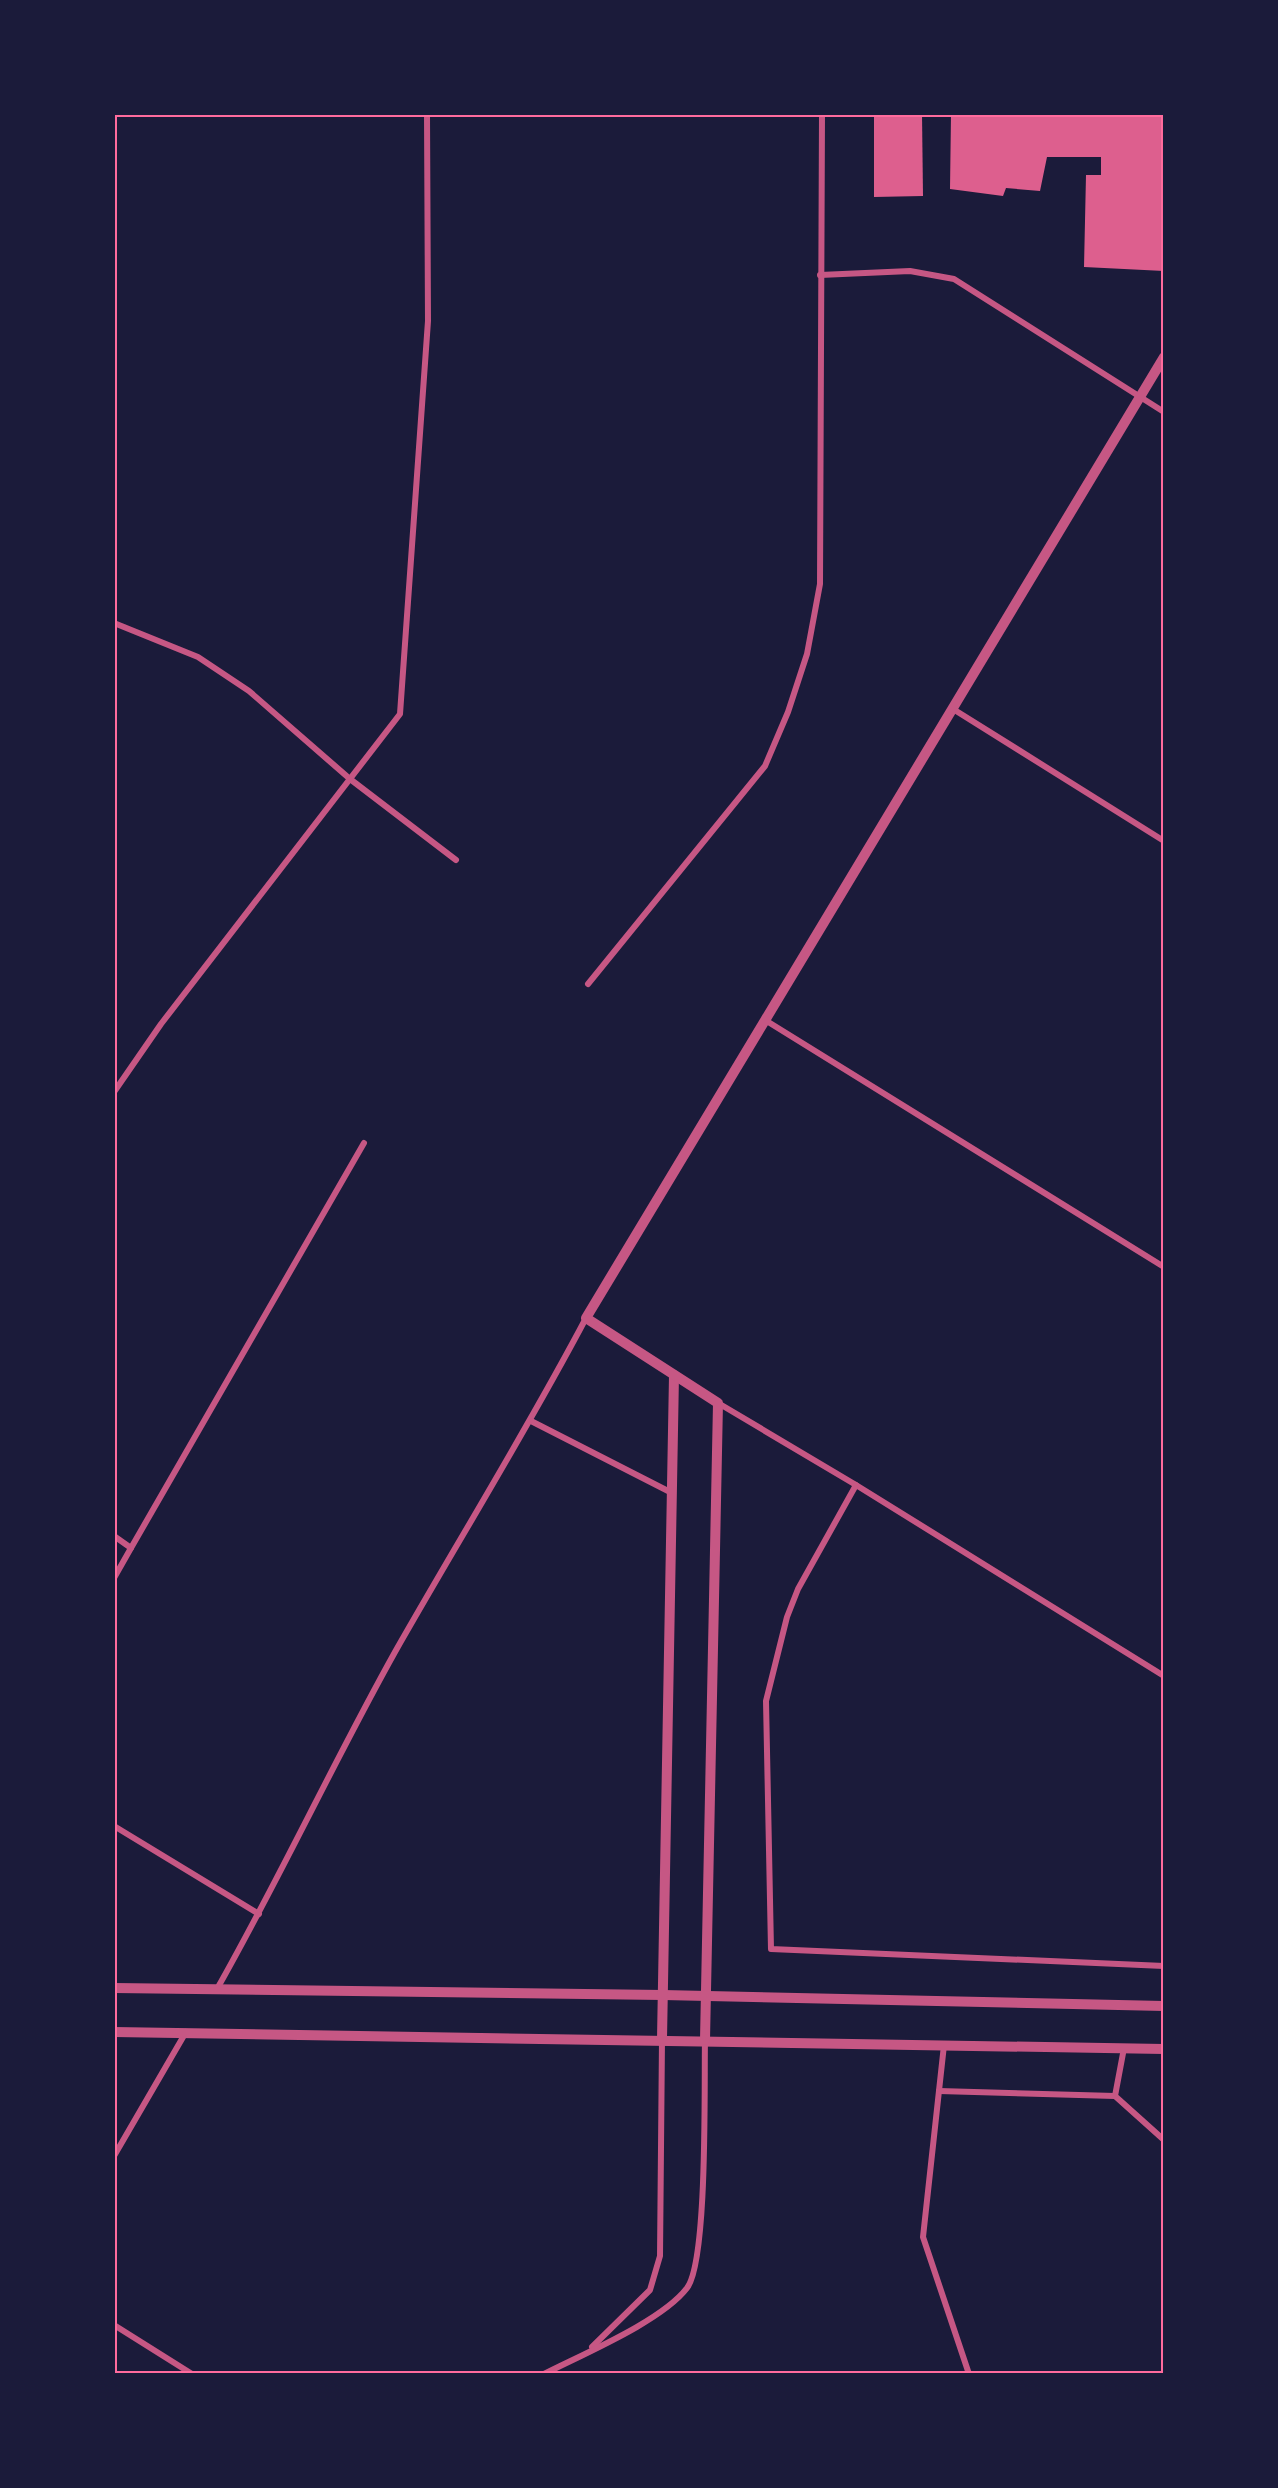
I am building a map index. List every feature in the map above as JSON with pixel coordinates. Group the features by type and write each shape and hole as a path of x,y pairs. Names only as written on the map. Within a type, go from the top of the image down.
{"street":[{"path":"114,1092 161,1024 400,714 428,321 427,114"},
{"path":"588,984 765,766 788,712 804,664 820,584 819,275 822,114"},
{"path":"819,275 910,271 954,279 1164,412"},
{"path":"217,1989 260,1914 394,1654 531,1421 586,1318 1164,357"},
{"path":"114,623 198,657 249,691 350,779 456,860"},
{"path":"953,709 1164,841"},
{"path":"765,1020 1164,1268"},
{"path":"114,1578 364,1143"},
{"path":"586,1318 718,1403 856,1485 1164,1676"},
{"path":"587,2352 650,2290 660,2256 674,1375"},
{"path":"544,2374 666,2310 689,2286 701,2241 718,1403"},
{"path":"531,1421 672,1492"},
{"path":"856,1485 798,1589 787,1617 766,1701 771,1949 1164,1966"},
{"path":"114,1536 131,1548"},
{"path":"114,1826 260,1914"},
{"path":"114,1988 663,1995 1164,2006"},
{"path":"114,2032 662,2039 1164,2049"},
{"path":"114,2156 186,2032"},
{"path":"944,2045 923,2237 969,2374"},
{"path":"1115,2096 1124,2048"},
{"path":"939,2091 1115,2096 1164,2140"},
{"path":"114,2325 192,2374"}],"building":[{"path":"874,114 922,114 923,196 874,197"},
{"path":"951,114 1164,114 1164,271 1084,267 1086,175 1101,175 1101,157 1047,157 1040,191 1006,188 1003,196 950,189"}]}
